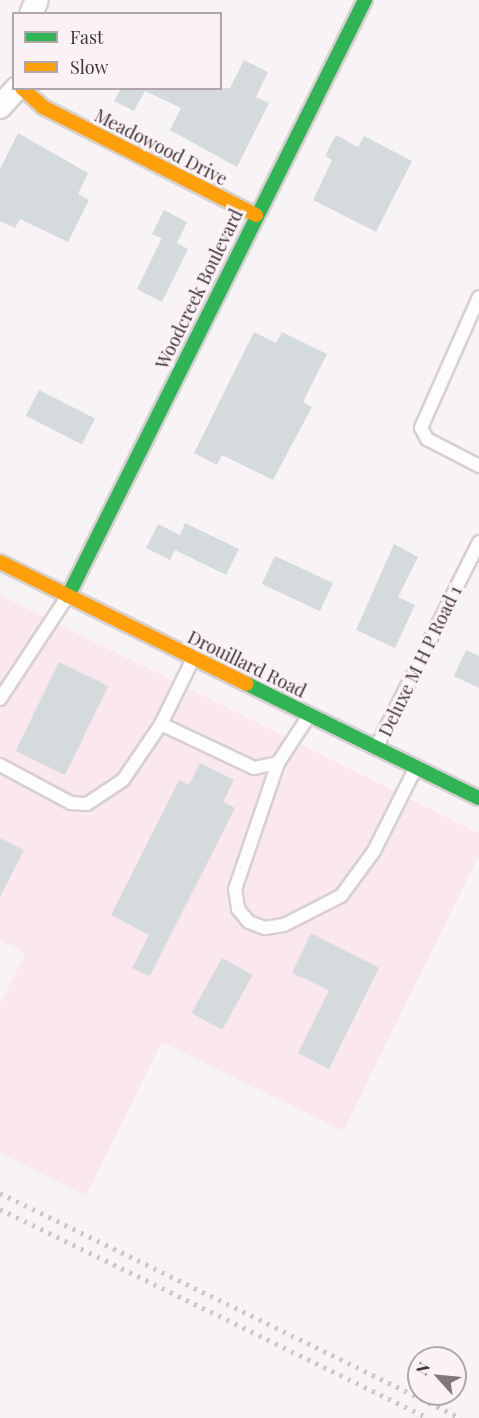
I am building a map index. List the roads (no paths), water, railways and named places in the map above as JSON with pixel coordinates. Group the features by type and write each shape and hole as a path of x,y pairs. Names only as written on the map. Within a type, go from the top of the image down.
{"street":[{"name":"Woodcreek Boulevard","path":"68,596 365,0"},
{"path":"0,107 15,90"},
{"name":"Meadowood Drive","path":"24,90 43,107 256,215"},
{"name":"Drouillard Road","path":"0,562 479,798"}],"lane":[{"path":"479,297 421,428 427,439 479,466"},
{"name":"Deluxe M H P Road 1","path":"377,747 479,542"},
{"path":"0,699 68,596"},
{"path":"0,765 71,803 87,804 123,780 161,724 194,658"},
{"path":"309,715 278,763 235,889 238,909 249,922 265,927 284,925 341,896 374,850 416,767"},
{"path":"161,724 254,768 278,763"}],"railway":[{"path":"0,1193 461,1418"},
{"path":"0,1209 428,1418"}]}
